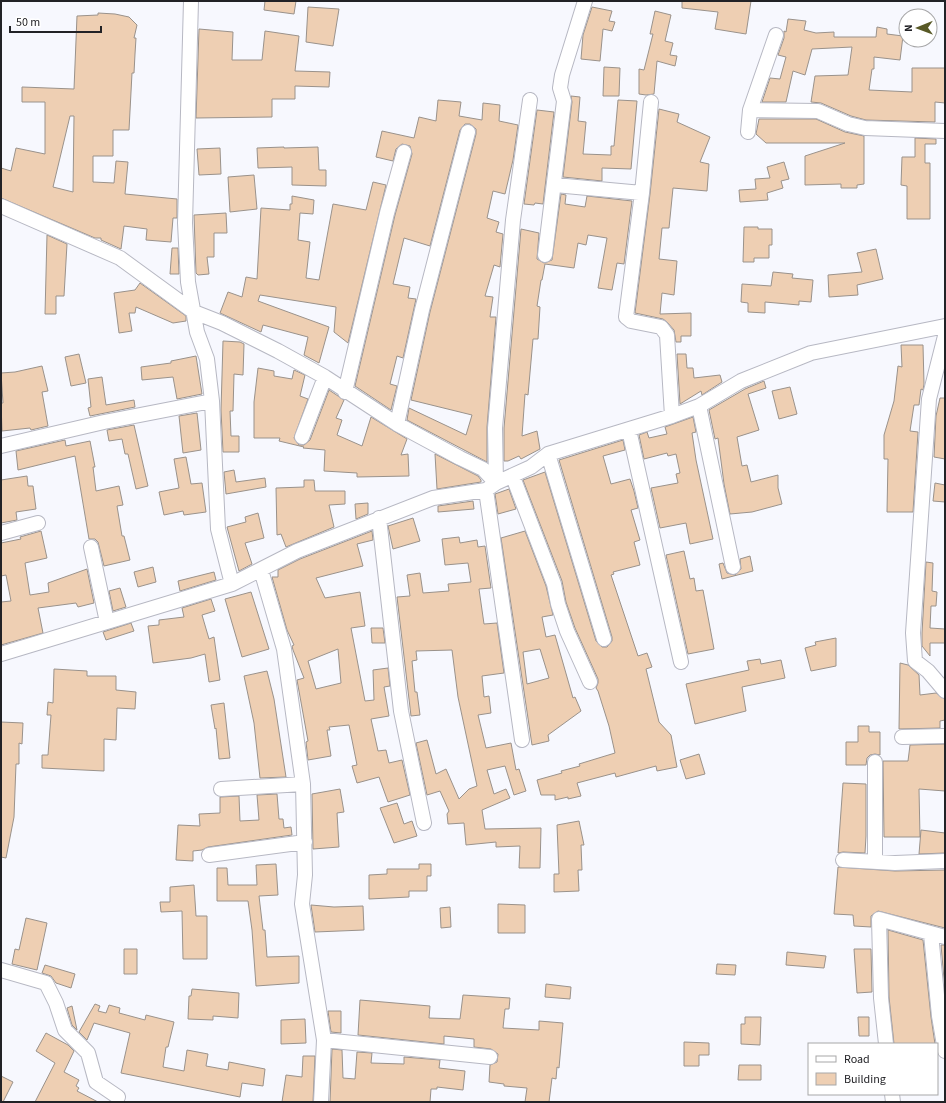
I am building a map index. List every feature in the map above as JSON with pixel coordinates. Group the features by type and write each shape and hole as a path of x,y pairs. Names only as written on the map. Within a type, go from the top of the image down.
{"street":[{"path":"191,1 185,223 188,282 197,332 207,359 212,401 218,529 232,584"},
{"path":"545,255 555,185 564,101 560,88 562,75 585,1"},
{"path":"748,132 750,110 776,35"},
{"path":"522,740 491,487 513,220 530,100"},
{"path":"651,102 642,193 626,316 631,321 661,327 667,335 672,416"},
{"path":"750,110 818,111 848,124 865,128 945,131"},
{"path":"397,424 422,310 468,132"},
{"path":"345,392 387,213 404,152"},
{"path":"555,185 642,193"},
{"path":"1,206 120,258 194,312 222,323 250,337 325,378 397,424 483,469 491,487"},
{"path":"1,654 232,584 297,551 379,518 433,498 491,487 531,467 548,454 629,430 699,406 741,381 810,353 945,326"},
{"path":"945,336 929,399 913,633 915,661 928,671 945,692"},
{"path":"302,437 325,378"},
{"path":"1,446 104,422 212,401"},
{"path":"699,406 734,567"},
{"path":"629,430 681,662"},
{"path":"548,454 604,639"},
{"path":"513,477 554,584 558,604 567,630 590,682"},
{"path":"379,518 401,711 424,823"},
{"path":"1,533 38,523"},
{"path":"91,547 107,622"},
{"path":"261,570 284,649 302,784 305,842 305,875 302,904 324,1040 322,1102"},
{"path":"902,737 945,736"},
{"path":"875,762 875,861"},
{"path":"221,789 302,784"},
{"path":"208,855 305,842"},
{"path":"843,860 875,861 895,864 945,861"},
{"path":"886,1043 880,998 879,919 938,936 939,1016 945,1051"},
{"path":"1,970 46,983 56,1003 65,1030 88,1053 96,1082 118,1097"},
{"path":"324,1040 490,1057"}],"building":[{"path":"265,1 296,1 294,14 264,10"},
{"path":"682,1 751,1 746,34 715,29 718,12 682,8"},
{"path":"308,7 339,9 333,46 306,42"},
{"path":"592,7 612,11 609,21 615,22 612,31 603,29 600,61 581,59 583,35"},
{"path":"655,11 671,15 665,41 673,43 670,55 677,56 675,66 657,61 654,94 639,94 639,69 644,70 653,34 650,34"},
{"path":"98,13 115,14 129,17 137,25 134,38 136,38 134,73 132,73 129,130 113,130 113,156 93,156 93,182 114,183 116,161 128,162 125,194 177,199 177,218 173,218 171,242 146,240 147,229 124,226 121,249 101,240 101,238 95,238 1,198 1,168 11,171 16,148 45,154 45,102 22,102 22,87 74,89 77,16 98,15","holes":["70,116 74,116 73,192 53,187"]},
{"path":"788,19 806,21 804,30 816,33 834,32 834,37 876,37 877,27 887,29 887,34 898,35 898,48 902,48 900,60 874,57 874,69 872,69 869,90 912,92 912,68 945,68 945,103 935,102 935,122 866,120 851,116 821,103 811,102 815,76 848,75 852,47 812,49 805,75 793,71 786,102 762,102 770,78 780,79 786,57 778,55 784,38 784,31 786,32"},
{"path":"199,29 233,32 232,60 262,60 265,31 299,36 295,71 330,72 329,87 295,86 295,99 272,99 272,117 196,118"},
{"path":"604,67 620,68 619,96 603,96"},
{"path":"571,96 580,97 578,121 586,122 583,154 611,155 611,146 614,146 618,100 637,101 631,169 602,168 602,181 563,177 572,102"},
{"path":"438,100 461,102 459,116 482,120 483,103 500,105 499,121 518,125 513,160 505,194 493,191 487,218 499,222 496,232 503,234 500,267 494,265 485,296 493,297 490,317 496,317 487,427 487,462 407,420 409,408 466,435 472,415 411,400 430,312 476,134 476,129 470,124 465,124 460,130 430,246 404,238 393,284 410,287 408,298 416,299 403,358 397,356 390,384 397,386 391,410 355,386 395,215 412,154 410,146 402,144 396,149 393,161 376,157 382,131 414,138 419,117 436,121"},
{"path":"659,109 679,114 677,122 710,137 700,162 709,164 707,191 673,188 669,228 662,228 659,259 677,261 674,295 662,293 660,314 691,313 691,336 681,336 681,342 676,342 674,330 663,319 635,313"},
{"path":"537,110 554,112 543,204 535,203 534,205 524,204"},
{"path":"759,119 816,119 845,132 864,136 864,184 857,185 857,188 841,188 841,184 805,185 805,156 845,143 766,143 756,134"},
{"path":"915,138 936,139 936,144 925,144 925,163 930,163 930,219 907,219 907,186 901,185 902,157 915,157"},
{"path":"318,147 319,170 326,170 326,186 292,185 292,167 258,168 257,148"},
{"path":"220,148 221,174 199,175 197,149"},
{"path":"784,162 789,179 781,181 783,188 767,193 768,200 740,202 739,190 756,189 755,179 770,178 767,167"},
{"path":"254,175 257,209 230,212 228,177"},
{"path":"373,182 386,185 348,343 334,332 336,307 260,295 258,301 329,327 319,363 304,355 308,337 263,325 261,332 220,313 228,292 242,297 246,277 257,279 261,208 290,210 292,196 314,200 313,214 300,213 298,240 310,242 306,278 319,280 333,204 366,210"},
{"path":"561,194 566,195 565,204 585,207 587,196 632,201 624,264 617,263 612,290 598,288 607,238 588,235 586,245 578,243 574,268 545,264 537,306 540,307 538,339 533,339 528,395 525,394 522,436 537,431 540,449 521,459 519,456 508,461 504,461 504,428 521,229 539,233 537,259 544,263 552,260"},
{"path":"226,213 227,233 214,233 214,257 207,257 209,274 198,275 196,273 194,215"},
{"path":"744,227 772,229 772,245 769,245 769,258 754,258 754,262 743,262"},
{"path":"47,235 67,244 64,296 56,296 56,314 45,314"},
{"path":"172,248 178,248 179,274 170,274"},
{"path":"876,249 883,279 857,285 858,295 829,297 828,275 862,272 857,253"},
{"path":"773,272 793,274 792,278 813,280 811,302 799,301 799,305 765,302 765,313 748,312 748,303 741,302 742,284 771,286"},
{"path":"140,283 186,316 186,321 173,323 136,307 135,313 129,313 132,331 119,333 114,293 135,290"},
{"path":"223,341 240,342 244,344 243,375 234,374 233,411 230,411 231,436 239,436 239,452 223,452 221,410"},
{"path":"901,345 923,345 924,384 923,390 921,389 919,405 914,405 910,431 918,432 913,512 887,512 888,459 884,459 884,435 894,401 898,366 902,367"},
{"path":"79,354 86,383 71,386 65,357"},
{"path":"677,354 686,354 687,368 693,368 694,378 720,375 722,382 702,395 701,391 680,404"},
{"path":"196,356 202,394 177,399 173,377 142,380 141,367 171,363 171,361"},
{"path":"42,366 48,391 42,392 48,426 31,430 30,428 2,431 1,403 3,403 1,373 15,372"},
{"path":"258,368 274,371 274,376 292,379 294,370 305,375 300,396 308,399 294,438 299,445 304,445 310,440 329,390 344,400 336,418 342,420 337,435 362,446 371,417 407,439 401,455 408,454 409,476 357,477 357,473 324,471 325,450 303,448 304,447 279,441 280,438 254,438 254,402"},
{"path":"102,377 106,405 134,400 135,407 90,416 88,408 91,407 88,379"},
{"path":"764,381 766,388 748,394 759,430 737,437 742,466 747,465 751,482 778,475 778,488 782,504 752,512 730,514 724,484 718,438 715,439 709,410 745,389"},
{"path":"790,387 797,414 779,419 772,391"},
{"path":"940,398 945,398 945,459 934,457 936,416"},
{"path":"197,413 201,450 183,453 179,416"},
{"path":"693,417 696,432 692,433 696,460 713,539 690,544 686,523 660,528 651,488 678,483 676,474 680,473 676,454 668,456 667,453 644,459 639,435 647,432 649,438 667,434 665,427"},
{"path":"134,425 148,486 136,489 128,454 125,454 122,439 109,441 107,430"},
{"path":"65,440 66,446 90,441 95,467 93,467 96,491 119,486 123,505 117,506 122,536 124,536 130,560 104,566 98,542 95,539 89,539 75,456 18,470 16,451"},
{"path":"623,440 625,450 603,456 611,484 630,479 638,508 631,510 640,540 634,542 640,565 613,572 614,574 611,575 638,656 647,653 652,667 646,669 659,722 671,735 677,767 657,771 656,766 616,777 615,773 577,783 581,796 555,800 555,795 541,795 537,780 562,773 561,771 580,766 579,764 615,753 609,726 596,688 598,679 575,628 566,602 562,581 523,480 545,472 596,641 602,647 607,647 612,641 612,637 559,460"},
{"path":"435,454 478,476 481,482 437,489"},
{"path":"186,457 191,484 202,483 206,512 184,515 183,511 164,515 159,492 179,488 174,459"},
{"path":"234,470 236,482 265,478 266,487 226,494 224,472"},
{"path":"27,476 28,486 33,486 36,509 16,512 17,520 1,523 1,480"},
{"path":"304,480 314,480 315,491 345,491 345,504 329,505 334,527 286,547 281,534 277,535 276,488 304,487"},
{"path":"935,483 945,485 945,502 933,501"},
{"path":"509,489 516,509 498,514 495,494"},
{"path":"473,501 474,509 438,512 438,506"},
{"path":"368,503 368,514 356,519 355,504"},
{"path":"258,513 264,538 245,543 252,564 239,571 227,527 246,522 245,517"},
{"path":"413,518 420,541 393,549 388,526"},
{"path":"41,531 47,558 25,563 30,595 49,592 48,583 87,569 94,603 78,607 76,603 38,608 43,633 1,645 1,602 11,601 6,575 1,576 1,543 21,539 20,537"},
{"path":"372,531 373,540 357,544 363,566 316,578 325,598 360,592 365,626 351,628 365,701 374,700 373,670 388,668 390,686 384,687 389,716 371,719 378,751 386,750 389,763 402,760 410,795 388,802 379,777 357,783 352,766 357,765 349,725 329,727 330,730 327,730 331,756 308,760 306,742 308,741 297,680 304,678 293,650 292,646 294,645 287,630 272,577 278,577 278,570 300,559","holes":["338,649 341,683 316,689 308,661"]},
{"path":"525,531 546,586 553,615 542,617 546,637 555,635 573,698 575,697 581,711 548,735 549,741 532,745 501,538","holes":["540,649 549,678 527,684 523,652"]},
{"path":"459,537 460,543 477,540 478,547 485,546 491,588 479,589 484,624 497,623 504,673 482,676 484,697 489,696 491,713 478,715 486,748 511,743 516,770 519,769 526,791 514,795 505,766 487,770 494,794 506,789 510,798 482,810 485,829 541,828 540,868 519,868 520,846 496,847 496,842 466,845 464,823 448,824 447,814 449,811 440,791 427,795 416,743 427,740 436,774 446,769 459,799 469,789 477,786 458,697 452,650 416,651 417,660 412,661 415,692 417,692 420,715 411,716 397,597 410,596 407,575 420,573 423,593 449,591 448,584 471,582 468,563 445,565 442,539"},
{"path":"684,551 690,579 694,578 696,591 703,590 714,649 688,654 666,555"},
{"path":"750,556 753,571 722,579 719,564 723,563 727,573 735,575 741,569 740,559"},
{"path":"926,562 933,563 932,591 937,592 936,606 931,606 930,628 945,629 945,643 930,643 930,656 922,646"},
{"path":"153,567 156,582 138,587 134,572"},
{"path":"214,572 216,580 180,591 178,581"},
{"path":"120,588 126,607 113,611 109,591"},
{"path":"251,592 269,649 242,657 225,599"},
{"path":"211,599 215,611 202,615 209,639 214,637 220,680 209,682 205,654 191,658 153,663 148,626 159,625 159,620 184,617 182,608"},
{"path":"131,623 134,631 106,640 103,632"},
{"path":"371,628 383,628 385,643 372,643"},
{"path":"836,638 836,666 811,671 805,648 816,645 815,642"},
{"path":"760,659 761,664 781,660 785,678 742,687 746,711 695,724 686,684 749,670 747,661"},
{"path":"900,663 908,665 919,675 920,695 936,693 945,699 945,720 940,721 940,728 899,729"},
{"path":"54,669 87,671 87,676 116,676 116,690 136,692 135,709 117,708 116,740 104,739 104,771 42,768 42,755 48,755 51,715 47,715 48,702 53,703"},
{"path":"267,671 274,699 286,777 260,778 254,723 244,676"},
{"path":"224,703 230,758 219,759 216,728 215,729 211,705"},
{"path":"1,722 23,723 22,744 19,743 19,764 16,764 14,817 6,858 1,857"},
{"path":"858,726 869,726 869,732 880,732 880,755 870,755 867,758 866,765 846,765 846,742 858,742"},
{"path":"945,744 945,791 919,789 920,837 884,837 883,761 908,761 910,745"},
{"path":"699,754 705,774 686,779 680,760"},
{"path":"843,783 866,784 865,853 838,853"},
{"path":"340,789 344,812 337,813 339,847 313,849 312,794"},
{"path":"277,794 279,819 283,819 284,828 291,827 292,835 208,847 202,850 193,851 193,861 176,860 178,825 200,826 199,814 220,813 220,797 239,796 240,821 259,820 257,795"},
{"path":"397,803 404,824 412,821 417,836 394,843 380,808"},
{"path":"579,821 584,845 581,845 582,870 578,870 579,891 554,892 554,874 559,874 557,825"},
{"path":"921,830 945,833 945,853 919,854"},
{"path":"276,864 278,895 259,896 263,930 265,930 267,957 299,956 299,983 256,986 252,930 248,901 217,901 217,868 227,868 228,885 257,885 256,865"},
{"path":"419,864 431,864 431,876 427,876 427,891 409,891 409,897 369,899 369,875 387,874 387,869 419,869"},
{"path":"838,867 895,871 945,870 945,928 878,911 871,916 871,927 854,926 853,915 834,914"},
{"path":"194,885 196,916 207,916 207,959 183,959 182,911 161,912 160,902 170,902 170,887"},
{"path":"498,904 525,905 525,933 498,933"},
{"path":"311,905 334,907 363,906 364,930 315,932"},
{"path":"450,907 451,927 441,928 440,908"},
{"path":"26,918 47,923 37,970 12,964 15,949 19,950"},
{"path":"888,930 923,940 935,1043 894,1043 889,997"},
{"path":"941,945 945,945 945,990"},
{"path":"124,949 137,949 137,974 124,974"},
{"path":"854,949 871,949 872,992 857,993"},
{"path":"787,952 826,956 824,968 786,965"},
{"path":"717,964 736,965 735,975 716,974"},
{"path":"45,965 75,974 71,988 56,983 51,976 42,973"},
{"path":"546,984 571,987 570,999 545,997"},
{"path":"192,989 239,993 238,1018 213,1016 213,1020 188,1019 189,996 191,996"},
{"path":"463,995 510,998 509,1009 505,1009 503,1028 539,1030 539,1021 563,1023 559,1068 557,1067 556,1079 552,1078 549,1102 525,1102 527,1088 504,1086 504,1084 489,1082 490,1065 497,1062 498,1054 491,1049 474,1047 474,1039 444,1036 444,1044 358,1035 360,1000 430,1006 429,1018 460,1019"},
{"path":"95,1004 100,1006 98,1011 106,1013 109,1005 120,1008 119,1013 145,1020 146,1015 174,1022 168,1047 166,1047 163,1067 184,1071 187,1050 208,1054 206,1066 228,1070 229,1062 265,1069 263,1086 242,1083 240,1097 121,1073 130,1033 94,1023 87,1040 79,1032"},
{"path":"72,1006 77,1030 72,1025 67,1008"},
{"path":"328,1011 341,1011 341,1033 331,1032"},
{"path":"745,1017 761,1017 760,1045 741,1044 741,1024 745,1024"},
{"path":"858,1017 869,1017 869,1036 859,1036"},
{"path":"305,1019 306,1043 281,1044 281,1020"},
{"path":"46,1033 68,1045 74,1051 64,1072 79,1080 76,1086 79,1088 77,1091 98,1102 35,1102 55,1063 36,1051"},
{"path":"684,1042 709,1043 709,1055 699,1055 699,1066 684,1066"},
{"path":"332,1049 342,1050 343,1078 355,1079 357,1052 372,1053 371,1063 404,1064 404,1057 440,1060 439,1068 465,1071 463,1090 437,1087 437,1089 431,1089 430,1102 330,1102"},
{"path":"303,1056 315,1056 313,1102 282,1102 286,1075 302,1077"},
{"path":"739,1065 761,1065 761,1080 738,1080"},
{"path":"1,1076 13,1082 3,1102 1,1102"}]}
